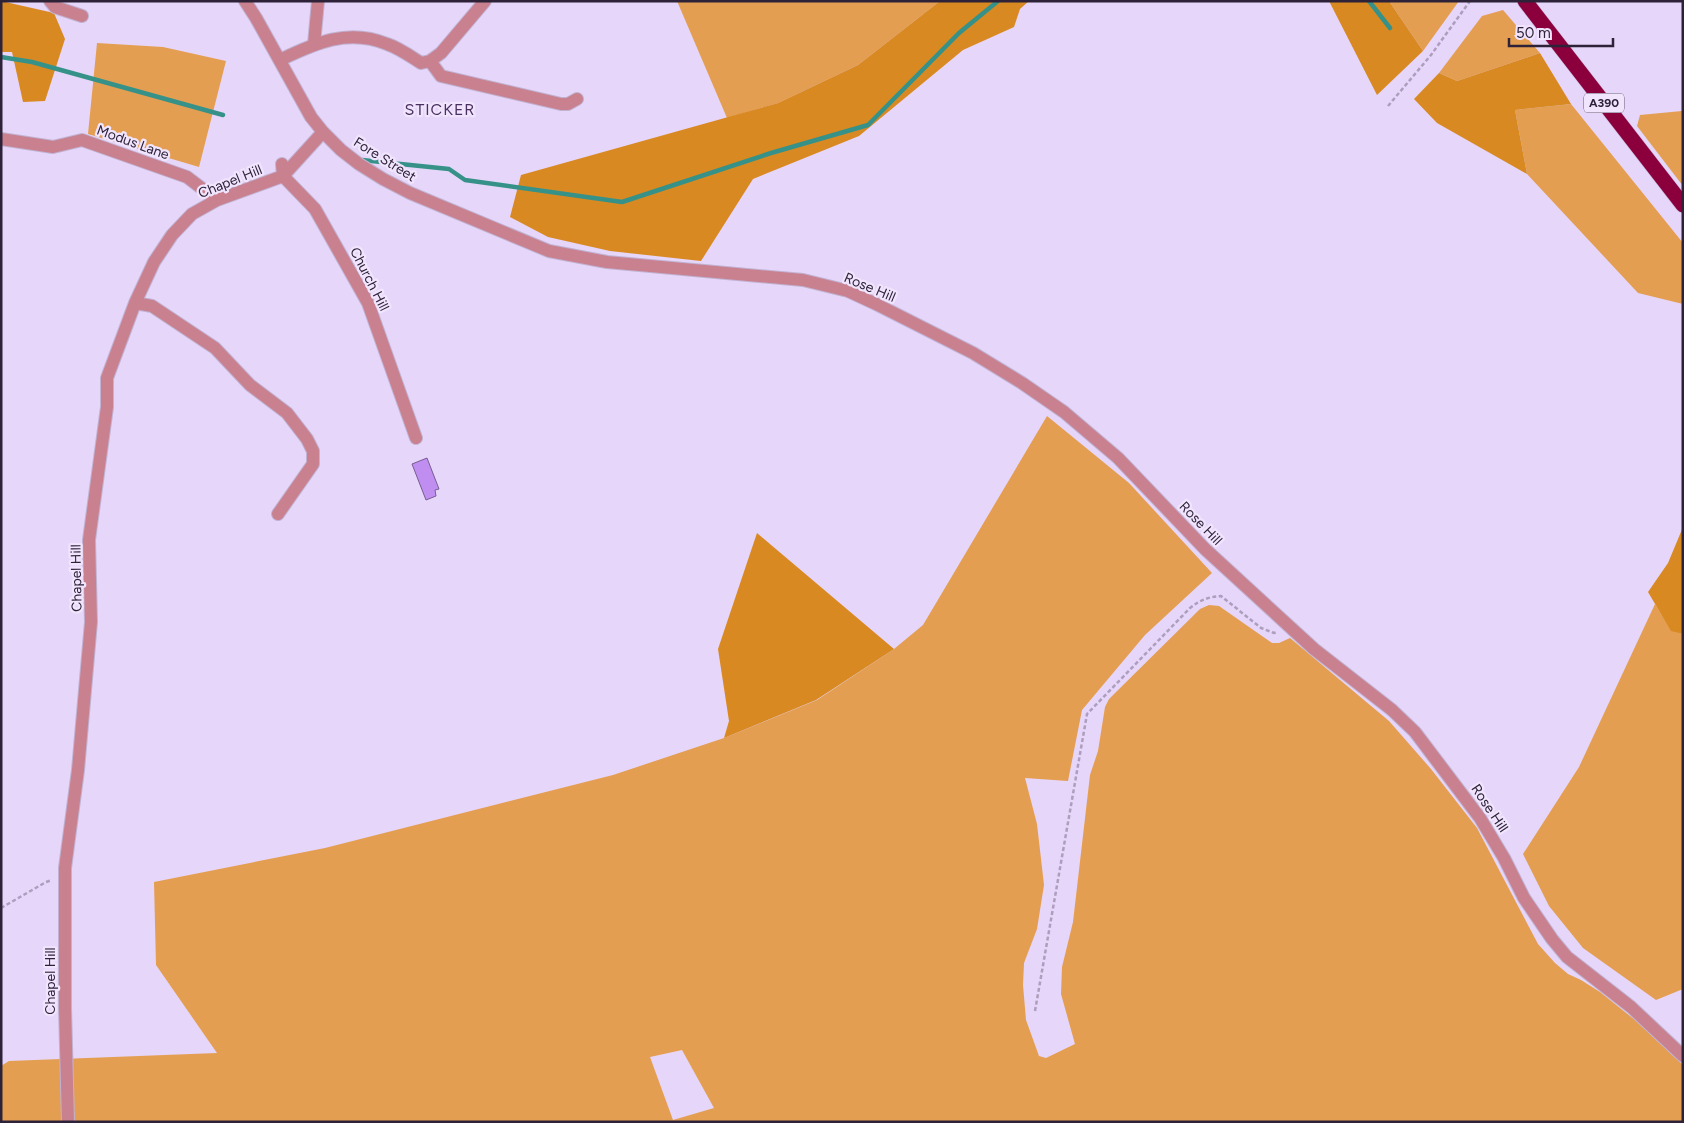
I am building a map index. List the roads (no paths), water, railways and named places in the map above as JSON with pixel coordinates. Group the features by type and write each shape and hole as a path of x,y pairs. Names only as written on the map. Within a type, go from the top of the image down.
{"highway":[{"name":"A390","path":"1524,1 1683,205"}],"street":[{"path":"50,1 55,7 82,16"},
{"name":"Fore Street","path":"245,1 321,134 359,164 396,186 549,251"},
{"path":"314,44 318,1"},
{"path":"280,60 314,44 338,38 361,38 375,40 397,48 421,63 430,61 441,53 485,1"},
{"path":"430,61 440,76 561,104 568,104 577,99"},
{"name":"Chapel Hill","path":"68,1122 65,1008 65,878 78,770 90,641 90,540 107,407 107,378 134,304 154,262 172,235 192,214 217,200 282,170 306,150 321,134"},
{"name":"Modus Lane","path":"1,139 53,147 82,140 187,178 217,200"},
{"name":"Church Hill","path":"282,170 315,209 368,302 416,438"},
{"name":"Rose Hill","path":"549,251 607,262 803,280 848,291 974,354 1022,383 1064,412 1118,458 1205,549 1314,649 1392,710 1415,732 1480,818 1504,858 1524,898 1552,939 1567,957 1631,1007 1683,1056"},
{"path":"134,304 152,306 214,348 250,385 287,413 307,439 314,451 313,464 278,514"}],"waterway":[{"path":"362,160 449,169 465,180 622,202 771,153 868,125 959,33 998,1"},
{"path":"1369,1 1390,28"},
{"path":"1,57 32,62 223,115"}],"district":[{"name":"STICKER","path":"440,109"}]}
